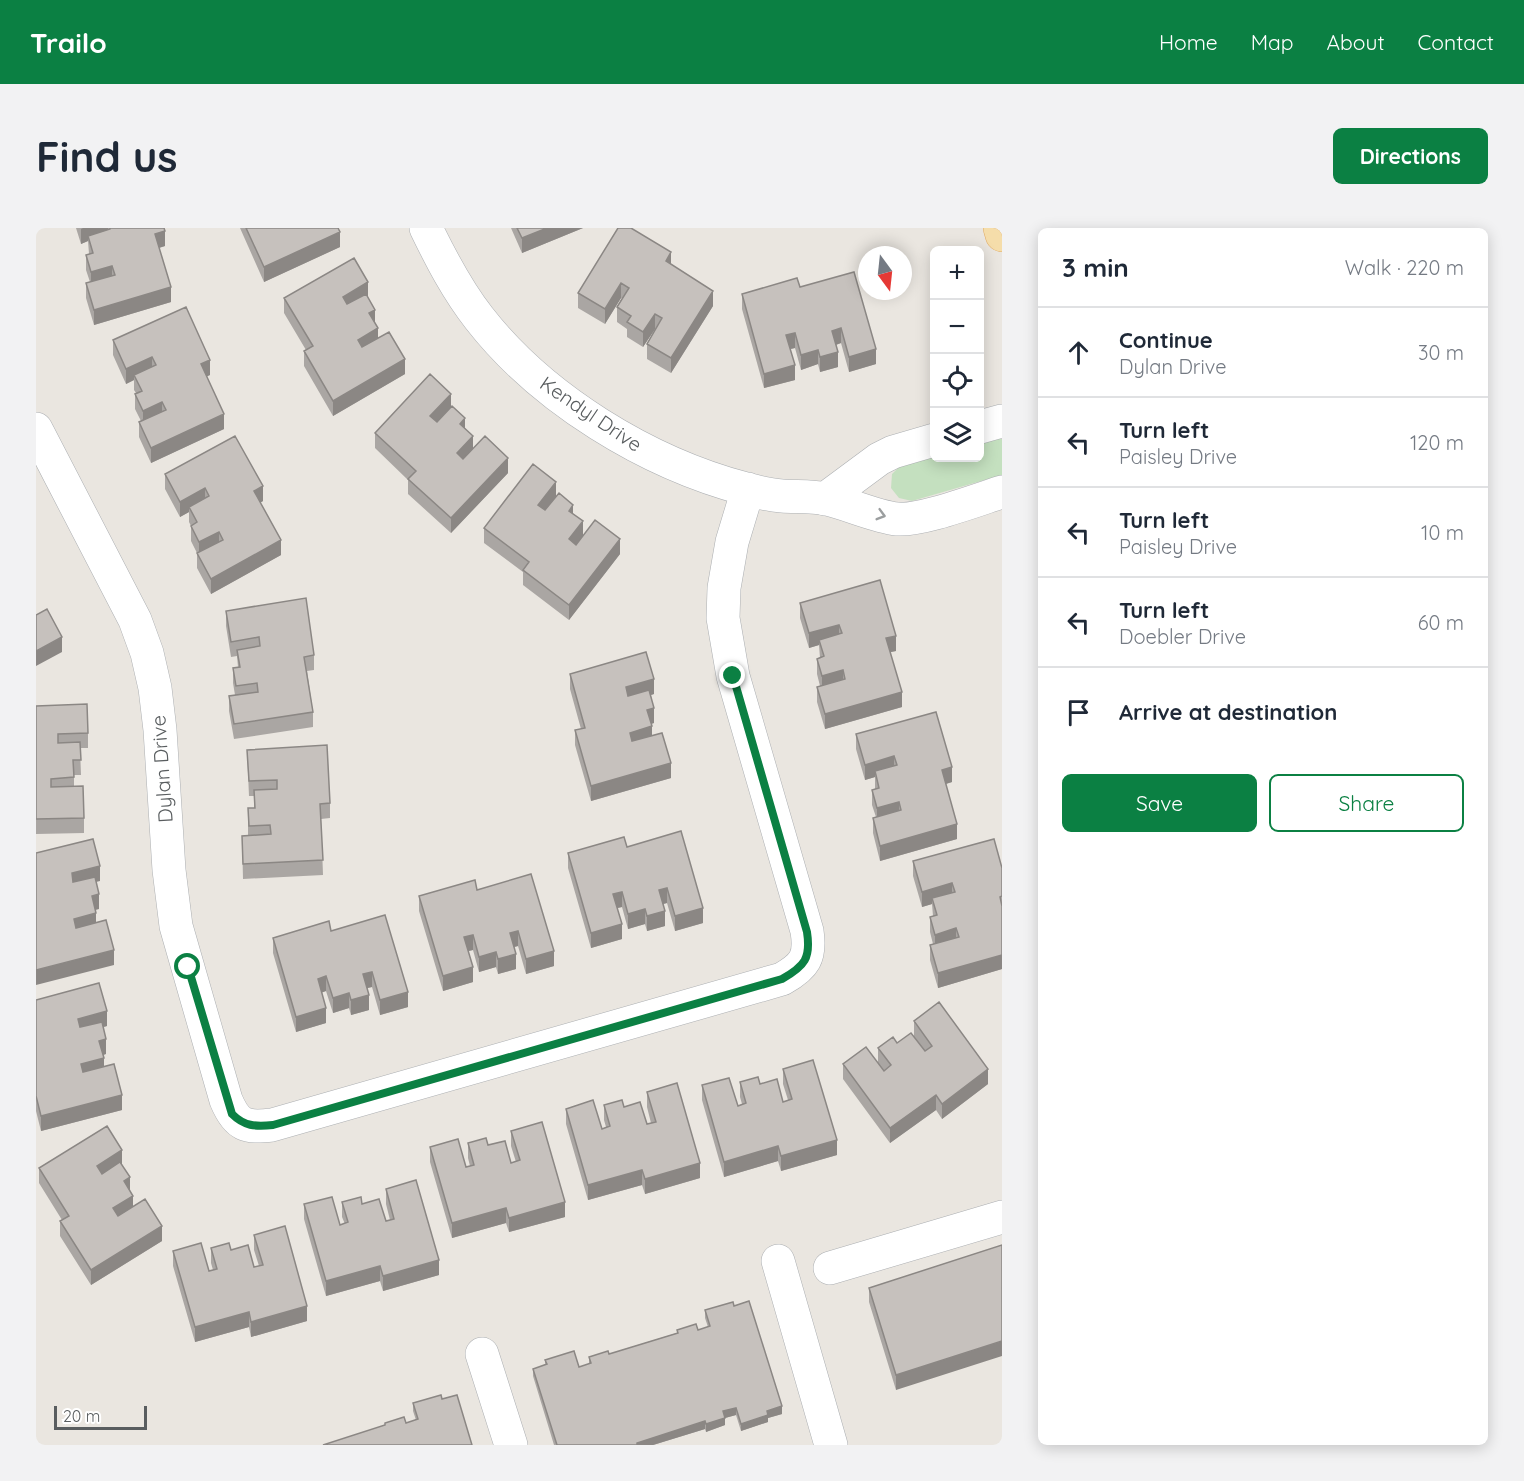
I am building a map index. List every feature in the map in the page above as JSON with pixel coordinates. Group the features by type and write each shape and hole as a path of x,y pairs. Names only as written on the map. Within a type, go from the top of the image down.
{"main road":[{"path":"1000,228 1002,235"}],"street":[{"name":"Kendyl Drive","path":"426,228 446,269 478,317 524,368 579,410 643,450 674,465 748,489 778,496 825,499 896,519 917,517 1002,492"},
{"path":"984,426 1002,421"},
{"name":"Dylan Drive","path":"37,435 135,620 147,653 155,688 160,730 169,870 176,926 226,1101 232,1114 242,1124 257,1126 273,1125 782,979 796,971 807,958 809,946 807,932 733,676 723,618 724,588 732,542 748,489"},
{"path":"825,499 879,459 930,441"},
{"path":"830,1268 1002,1217"},
{"path":"778,1262 831,1445"},
{"path":"482,1354 511,1445"}],"green space":[{"path":"995,437 1002,439 1002,475 912,501 899,498 891,488 892,474 902,464 930,456 930,462 984,462 984,441"}],"building":[{"path":"110,228 164,228 165,231 155,234 171,287 94,310 86,283 115,275 112,266 91,272 86,255 93,253 88,236"},
{"path":"246,228 338,228 340,232 264,267"},
{"path":"517,228 547,228 522,238"},
{"path":"618,228 631,228 671,252 666,261 713,291 671,358 647,344 662,318 655,314 643,332 627,322 631,316 617,307 629,288 621,283 605,309 578,293"},
{"path":"354,258 368,282 343,297 347,304 366,294 375,310 369,313 378,328 358,340 362,347 389,332 405,359 333,401 304,351 313,346 284,298"},
{"path":"854,272 858,286 858,300 862,300 876,349 849,357 841,328 832,331 838,352 820,357 818,350 801,355 795,333 786,335 795,365 764,374 742,294 797,278 800,287"},
{"path":"186,307 210,360 201,364 224,414 151,448 139,422 166,410 162,402 143,411 135,394 142,391 134,375 156,365 152,357 126,369 113,340"},
{"path":"430,374 451,394 430,416 437,422 452,406 465,418 460,424 473,436 457,453 463,459 485,436 508,458 451,518 408,479 416,471 375,433"},
{"path":"235,436 263,486 254,491 281,540 211,579 197,553 223,540 219,532 199,542 191,526 197,522 189,507 209,496 205,488 180,502 165,474"},
{"path":"533,464 556,482 538,505 545,510 559,493 573,505 569,511 583,521 569,539 576,545 595,520 620,539 569,605 523,570 529,562 484,528"},
{"path":"880,580 896,636 886,638 902,692 825,714 817,687 845,679 843,670 822,676 817,659 824,656 819,640 842,633 839,625 809,633 800,603"},
{"path":"306,598 314,655 304,657 313,712 234,724 229,696 258,692 257,683 236,686 233,668 240,667 237,650 260,646 259,637 231,642 226,611"},
{"path":"47,609 62,637 36,651 36,615"},
{"path":"646,652 654,679 626,687 628,696 649,690 654,708 647,710 652,726 630,733 632,741 662,733 671,763 591,786 575,730 585,728 570,674"},
{"path":"87,704 88,733 58,734 58,743 80,742 81,760 73,760 74,777 51,779 51,787 83,786 84,818 36,819 36,706"},
{"path":"936,712 952,767 942,770 957,824 880,846 873,818 901,810 899,802 877,808 872,790 879,788 875,771 897,765 894,756 865,765 856,734"},
{"path":"327,745 330,803 320,804 323,860 243,864 242,836 271,834 270,825 249,826 248,808 255,808 254,790 277,789 277,780 249,781 247,750"},
{"path":"681,831 703,908 675,916 667,888 659,890 665,911 647,916 645,909 628,914 622,892 613,894 622,924 591,933 568,853 624,837 627,847"},
{"path":"93,839 100,866 72,873 73,882 95,877 99,894 92,896 96,913 74,919 76,928 106,920 114,950 36,970 36,853"},
{"path":"994,839 1002,868 1002,896 1000,897 1002,955 938,973 930,945 959,937 956,928 935,935 930,917 937,915 932,898 955,892 952,883 922,892 913,861"},
{"path":"531,874 554,951 526,959 518,931 510,933 516,954 498,959 496,952 479,957 473,935 464,937 473,967 443,976 419,896 475,880 477,890"},
{"path":"385,915 408,992 380,1000 372,972 363,974 369,995 351,1000 349,993 333,998 326,976 318,979 326,1008 296,1017 273,938 329,921 331,931"},
{"path":"99,983 107,1011 78,1019 80,1027 102,1022 106,1039 99,1041 104,1058 81,1064 83,1072 114,1064 122,1095 41,1116 36,1096 36,1000"},
{"path":"939,1002 988,1069 942,1104 936,1095 890,1128 843,1064 866,1047 884,1071 891,1065 878,1048 893,1037 897,1043 911,1033 925,1051 932,1046 914,1021"},
{"path":"813,1060 837,1140 781,1156 778,1146 724,1162 702,1085 729,1078 738,1106 746,1103 740,1082 758,1077 760,1084 777,1079 783,1102 792,1099 783,1069"},
{"path":"677,1083 700,1163 645,1179 642,1170 588,1185 566,1109 593,1100 602,1129 610,1126 604,1105 622,1100 624,1107 640,1102 647,1124 656,1122 647,1092"},
{"path":"542,1122 565,1202 509,1218 506,1208 452,1223 430,1147 458,1139 466,1167 474,1165 468,1143 486,1138 488,1145 505,1141 511,1163 520,1160 511,1131"},
{"path":"107,1126 122,1150 97,1166 102,1174 120,1162 130,1177 124,1181 133,1196 113,1208 118,1216 145,1199 162,1226 91,1270 60,1221 69,1216 39,1168"},
{"path":"416,1180 439,1260 383,1276 380,1266 326,1281 304,1204 332,1197 340,1225 348,1222 342,1202 361,1197 362,1204 379,1199 386,1221 394,1219 386,1189"},
{"path":"285,1226 307,1306 251,1322 249,1312 195,1327 173,1251 201,1243 209,1271 217,1269 211,1248 229,1243 231,1250 248,1245 254,1267 263,1265 254,1235"},
{"path":"1002,1245 1002,1341 896,1375 869,1288"},
{"path":"749,1301 782,1406 767,1411 768,1415 741,1424 736,1408 723,1411 725,1418 706,1424 705,1421 637,1443 637,1445 557,1445 533,1369 547,1364 545,1360 574,1351 579,1367 591,1363 589,1357 608,1351 609,1354 678,1333 677,1330 696,1324 698,1330 710,1326 705,1310 733,1302 734,1306"},
{"path":"441,1395 442,1399 457,1395 472,1445 323,1445 404,1417 406,1423 418,1419 413,1403"}],"route":[{"path":"188,967 226,1101 232,1114 242,1124 257,1126 273,1125 782,979 796,971 807,958 809,946 807,932 733,676"}]}
